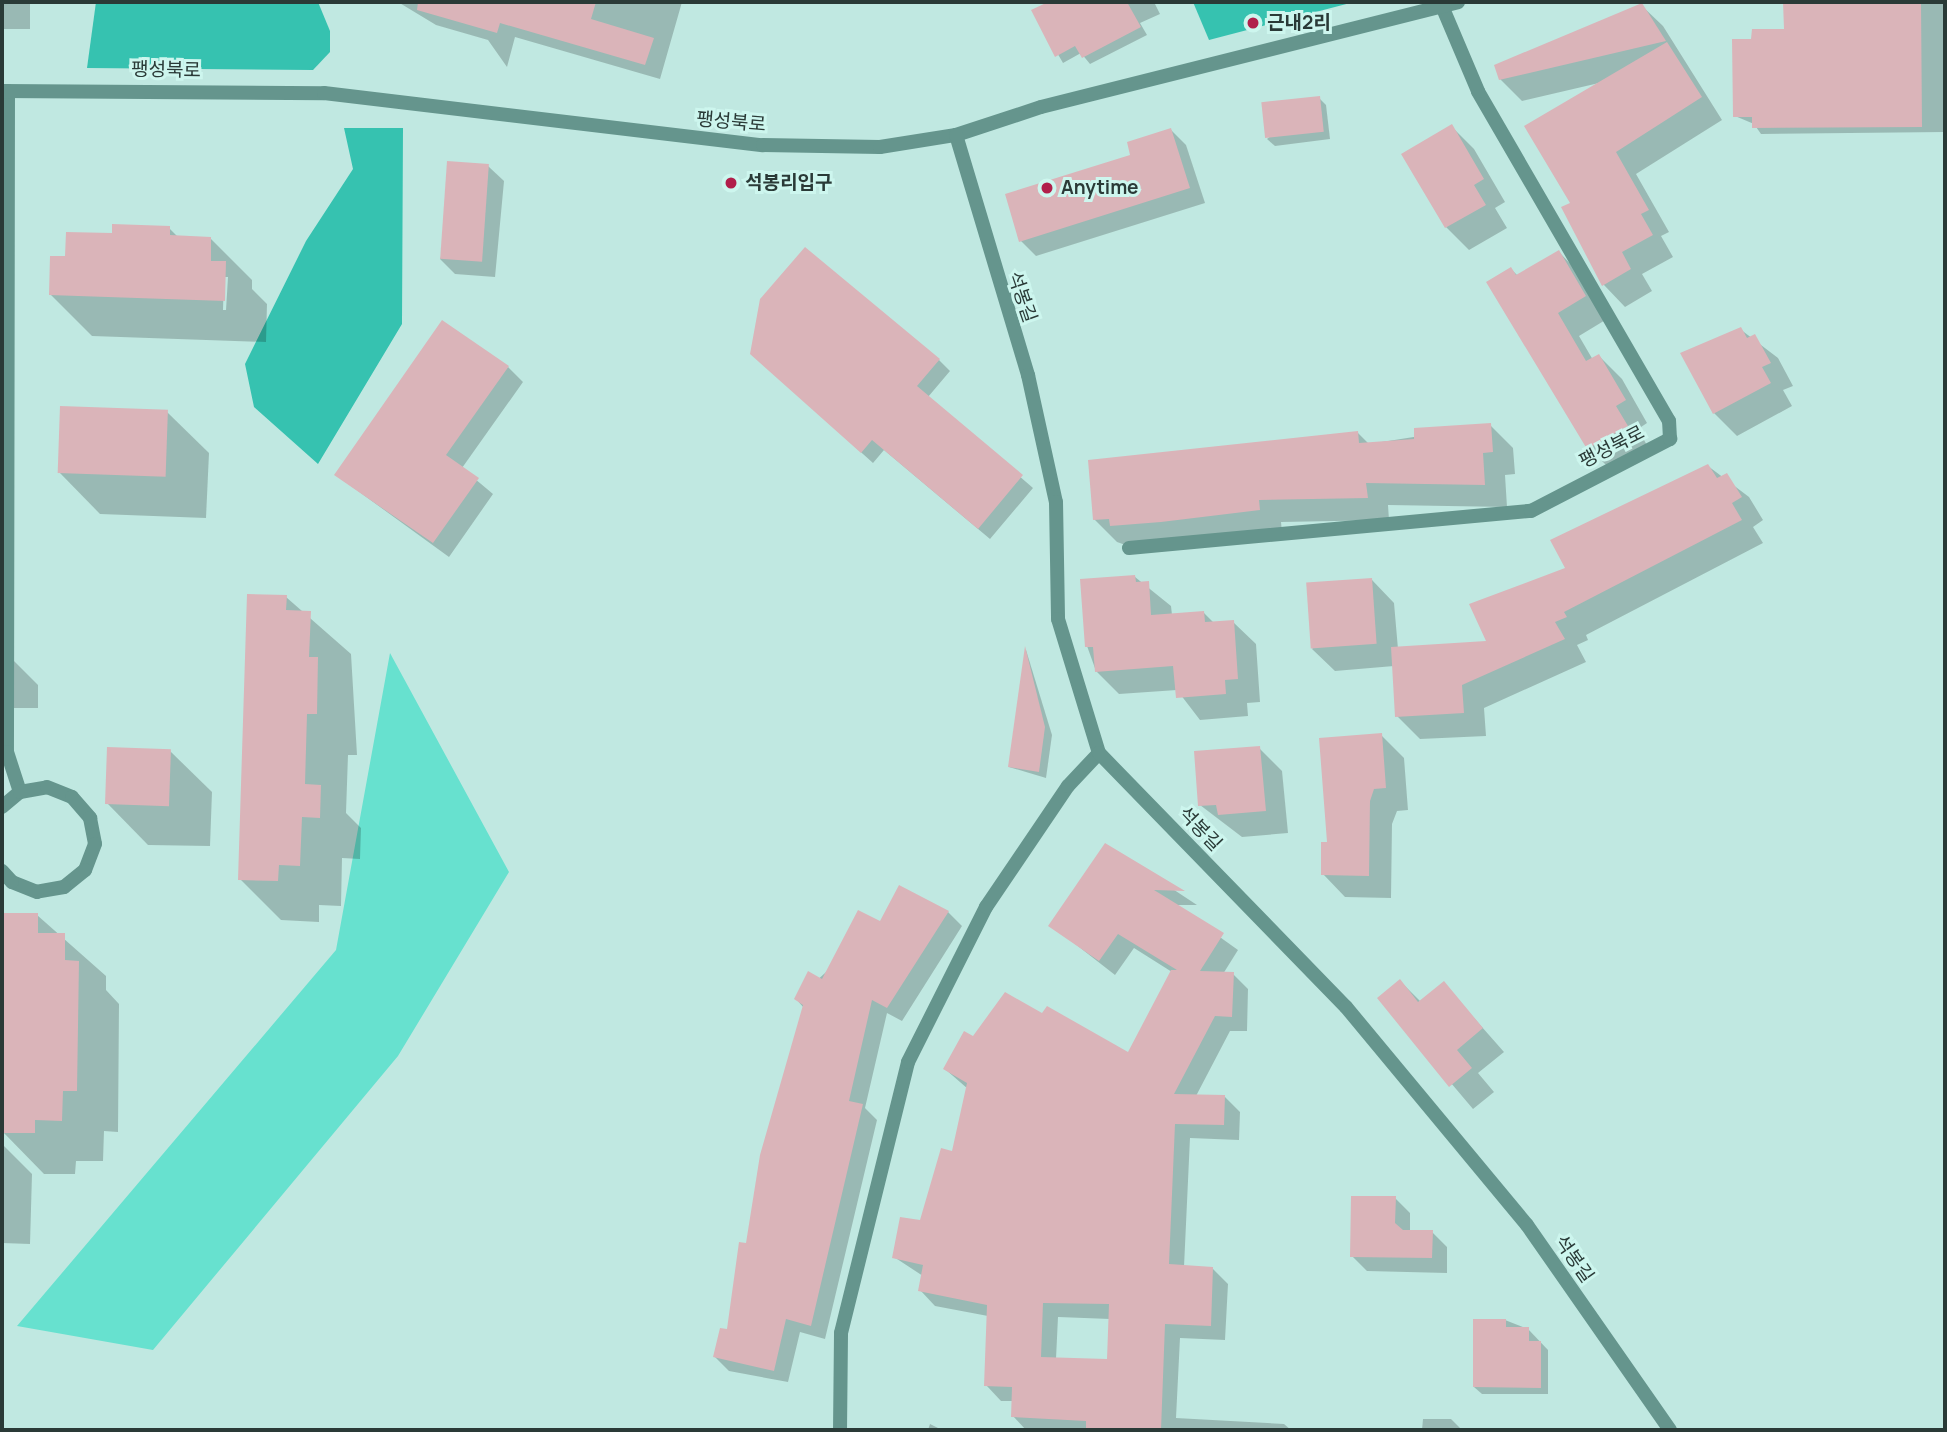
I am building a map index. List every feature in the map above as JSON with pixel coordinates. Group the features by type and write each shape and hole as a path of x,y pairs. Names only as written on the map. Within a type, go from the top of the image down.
{"street":[{"name":"팽성북로","path":"5,91 136,88 418,100 763,145 880,147 956,135 1041,107 1458,2"},
{"name":"팽성북로","path":"1129,548 1531,511 1670,439 1663,410 1478,91 1442,6"},
{"path":"5,91 7,752 20,792"},
{"name":"석봉길","path":"956,135 1028,375 1056,502 1058,618 1099,753 1346,1007 1527,1225 1670,1430"},
{"path":"840,1430 841,1333 908,1062 986,907 1068,786 1099,753"},
{"path":"2,807 20,792 47,787 72,797 90,818 95,844 85,870 64,887 37,892 2,871"}],"green space":[{"path":"96,2 318,2 330,31 330,52 313,70 87,68"},
{"path":"1193,2 1354,2 1209,40"},
{"path":"344,128 403,128 402,324 318,464 254,407 245,364 306,241 353,169"},
{"path":"390,653 509,872 398,1056 153,1350 17,1326 336,950"}],"building":[{"path":"418,2 596,2 591,19 654,38 645,65 500,23 497,33 417,10"},
{"path":"1048,2 1127,2 1141,27 1082,58 1075,46 1055,57 1031,10"},
{"path":"1783,2 1921,2 1922,127 1752,128 1752,117 1733,117 1732,39 1751,39 1752,29 1784,29"},
{"path":"1642,3 1666,41 1499,80 1494,65"},
{"path":"1667,42 1702,97 1616,152 1649,210 1641,214 1653,235 1622,252 1631,269 1602,286 1561,207 1570,203 1524,126"},
{"path":"1320,96 1324,132 1265,138 1261,102"},
{"path":"1452,124 1484,179 1474,185 1486,205 1445,228 1401,154"},
{"path":"1171,128 1190,188 1019,242 1005,194 1130,155 1127,142"},
{"path":"447,161 489,164 482,262 440,259"},
{"path":"112,224 170,226 170,235 211,237 211,261 226,261 225,301 49,295 50,256 65,256 66,232 112,233"},
{"path":"805,247 940,359 917,386 1023,475 978,529 872,440 861,453 750,354 760,299"},
{"path":"1559,250 1586,296 1558,313 1586,361 1599,354 1626,400 1616,406 1628,426 1587,449 1486,282 1511,267 1516,275"},
{"path":"442,320 509,366 446,455 479,478 433,543 334,475"},
{"path":"1741,327 1747,338 1755,334 1771,363 1762,367 1771,383 1713,414 1680,353"},
{"path":"60,406 168,410 166,477 58,473"},
{"path":"1491,423 1493,452 1483,453 1485,485 1366,483 1368,498 1259,500 1260,510 1161,522 1110,526 1109,519 1093,520 1088,460 1358,431 1359,443 1414,439 1414,428"},
{"path":"1708,464 1717,478 1727,473 1742,497 1732,503 1742,520 1564,612 1567,617 1555,622 1565,639 1462,685 1464,713 1395,717 1391,647 1486,641 1469,604 1565,568 1550,540"},
{"path":"1135,575 1136,582 1149,581 1151,615 1204,611 1205,622 1234,620 1238,679 1225,680 1226,694 1176,698 1173,666 1095,672 1093,647 1085,647 1080,579"},
{"path":"1372,578 1377,644 1311,648 1306,583"},
{"path":"247,594 287,595 286,610 311,611 309,657 318,657 317,714 307,714 305,784 321,785 320,818 302,817 300,866 279,865 278,881 238,880"},
{"path":"1025,646 1045,727 1039,772 1008,767"},
{"path":"1382,733 1386,788 1374,789 1370,801 1369,876 1321,875 1321,842 1327,842 1319,738"},
{"path":"1260,746 1266,811 1218,815 1216,805 1198,806 1194,751"},
{"path":"107,747 171,749 169,806 105,804"},
{"path":"1105,843 1185,891 1154,890 1224,933 1200,971 1234,972 1232,1017 1215,1016 1174,1094 1225,1095 1224,1125 1175,1124 1169,1264 1213,1267 1211,1326 1165,1324 1161,1430 1086,1430 1086,1421 1011,1417 1012,1387 984,1386 987,1305 918,1291 923,1265 892,1258 900,1217 920,1220 941,1148 952,1151 967,1083 943,1069 964,1031 973,1036 1005,992 1042,1013 1047,1006 1128,1052 1171,970 1177,970 1118,934 1099,961 1048,926","holes":["1043,1303 1109,1304 1107,1359 1041,1357"]},
{"path":"899,885 949,911 887,1008 872,1000 849,1101 863,1104 811,1326 786,1319 774,1371 713,1357 720,1328 727,1329 739,1242 746,1243 760,1155 803,1005 794,999 808,971 822,979 858,910 880,921"},
{"path":"4,913 38,913 38,933 65,933 65,960 79,961 77,1091 63,1091 62,1121 35,1120 35,1133 2,1133"},
{"path":"1400,979 1418,1002 1444,981 1483,1028 1457,1050 1472,1068 1449,1087 1377,998"},
{"path":"1351,1196 1396,1196 1395,1223 1403,1230 1433,1230 1432,1258 1350,1257"},
{"path":"1473,1319 1506,1319 1506,1327 1529,1327 1529,1341 1541,1341 1541,1388 1473,1387"}],"place":[{"name":"근내2리","path":"1253,23"},
{"name":"석봉리입구","path":"731,183"},
{"name":"Anytime","path":"1047,188"}]}
